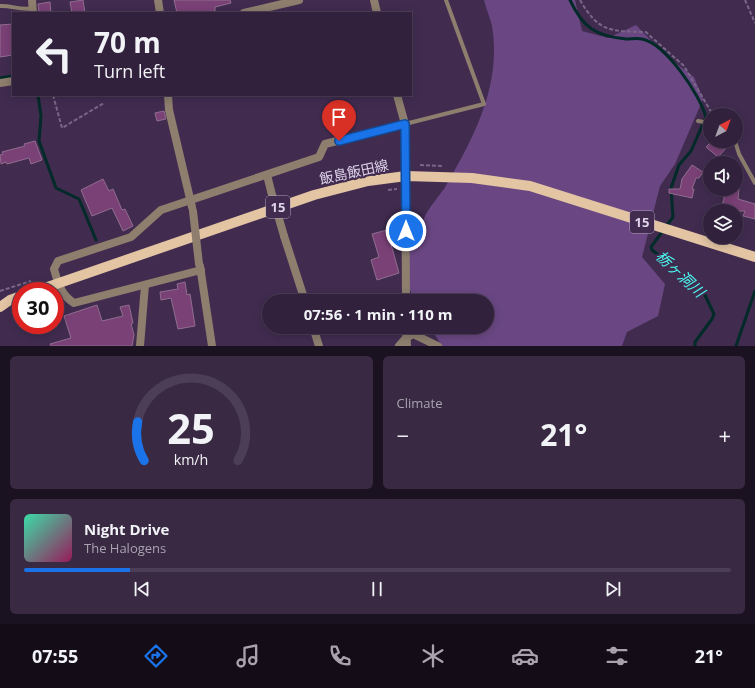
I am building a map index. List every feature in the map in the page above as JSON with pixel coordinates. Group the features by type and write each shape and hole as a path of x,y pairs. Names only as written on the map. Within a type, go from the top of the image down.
{"main road":[{"name":"飯島飯田線","path":"61,282 314,195 368,181 406,176 472,178 530,186 755,257"},
{"path":"0,307 5,300"}],"street":[{"path":"158,0 160,12"},
{"path":"248,12 299,0"},
{"path":"374,0 377,12"},
{"path":"0,83 12,81"},
{"path":"168,96 169,110 193,211 212,346"},
{"path":"397,96 405,124 406,294"},
{"path":"58,282 54,268 58,261 130,237 161,210 319,157 325,144 405,124"},
{"path":"267,175 302,294"},
{"path":"64,296 74,303 145,285 200,267"},
{"path":"140,346 145,285"},
{"path":"315,334 318,346"},
{"path":"399,346 406,342 413,334 438,346"}],"lane":[{"path":"405,124 484,104 446,0"},
{"path":"0,6 6,5 21,10 32,7"},
{"path":"698,121 703,122"},
{"path":"737,148 755,183"}],"path":[{"path":"580,0 594,20 606,29 613,32 646,32 684,66 709,108"},
{"path":"745,0 755,23"},
{"path":"53,96 62,128 104,103"}],"shaded area":[{"path":"484,0 575,0 582,31 608,38 636,25 665,55 694,77 703,99 675,164 660,186 642,257 665,284 658,316 627,332 622,346 442,346 434,334 494,334 494,294 412,294 409,287 405,276 403,265 404,260 417,239 426,214 444,189 465,151 483,111 493,70 494,48 492,26"}],"building":[{"path":"83,0 85,12 72,12 70,2"},
{"path":"174,0 230,0 231,3 215,7 215,11 210,12 177,12"},
{"path":"50,2 51,12 39,12 38,4"},
{"path":"12,24 12,55 0,57 0,25"},
{"path":"164,111 166,119 157,121 155,113"},
{"path":"35,141 42,160 31,164 29,158 7,164 6,162 1,164 0,155 3,154 2,152 25,146 24,144"},
{"path":"707,148 726,148 719,156"},
{"path":"692,165 703,172 699,178 696,178 692,189 694,189 692,198 669,193 669,189 680,189 682,179"},
{"path":"103,179 109,191 113,189 122,210 125,209 133,226 123,231 112,208 92,216 81,190"},
{"path":"724,196 738,196 738,199 755,204 755,219 743,216 745,211 743,211 743,204 723,204"},
{"path":"387,230 399,273 377,280 371,260 379,257 372,234"},
{"path":"185,282 187,295 190,294 195,326 178,329 171,298 161,300 160,292 178,289 177,284"},
{"path":"97,305 102,321 123,316 120,307 129,305 134,335 132,346 51,346 50,344 71,338 64,316"}],"waterway":[{"name":"栃ヶ洞川","path":"570,0 575,10 586,24 599,33 616,38 642,39 661,50 681,72 703,108 706,117 691,151 679,165 671,188 673,217 651,247 652,250 698,285 704,293 714,314 695,342 695,346"},
{"path":"0,78 12,76"},
{"path":"38,96 41,116 39,141 56,188 79,199 96,240"},
{"path":"736,346 755,291"}],"route":[{"path":"339,141 405,124 406,231"}]}
